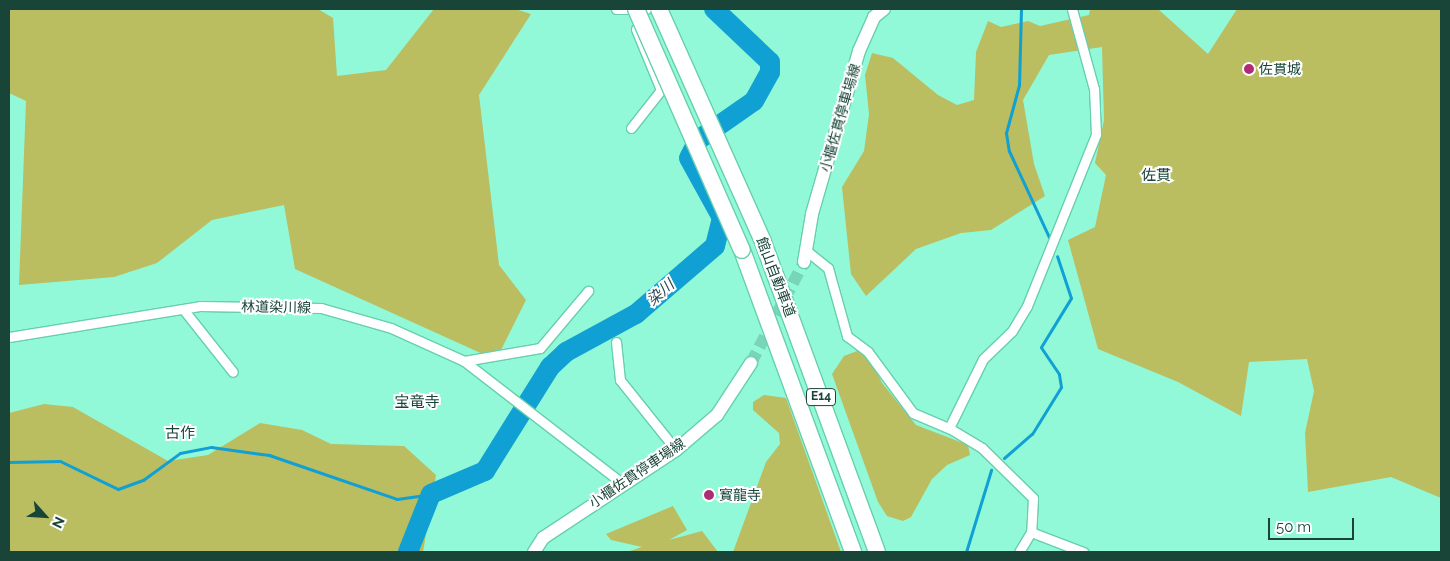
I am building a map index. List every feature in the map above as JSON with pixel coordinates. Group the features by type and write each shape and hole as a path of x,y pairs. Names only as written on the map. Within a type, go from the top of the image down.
{"highway":[{"name":"館山自動車道","path":"632,9 742,250 853,552"},
{"name":"館山自動車道","path":"659,9 763,242 876,552"}],"main road":[{"name":"小櫃佐貫停車場線","path":"806,257 812,214 859,51 874,17 884,9"},
{"name":"小櫃佐貫停車場線","path":"534,552 543,538 622,483 676,450 717,415 751,363"}],"street":[{"path":"616,9 646,9"},
{"path":"631,128 661,90 632,9"},
{"path":"949,428 983,359 1012,331 1027,306 1096,134 1094,89 1072,9"},
{"path":"806,257 828,268 847,336 868,352 913,413 949,428 982,448 1033,498 1032,532 1019,552"},
{"path":"464,361 540,348 588,291"},
{"name":"林道染川線","path":"9,337 182,309 321,308 391,328 464,361 622,483"},
{"path":"182,309 233,372"},
{"path":"616,342 620,380 676,450"},
{"path":"1032,532 1083,552"}],"green space":[{"path":"9,9 318,9 333,18 337,76 386,70 434,9 515,9 531,14 479,95 499,265 526,300 496,360 295,269 284,205 212,220 157,263 114,277 19,285 26,101 9,93"},
{"path":"1090,9 1158,9 1208,54 1237,9 1441,9 1441,498 1391,477 1308,492 1305,433 1314,391 1307,359 1249,362 1241,416 1178,382 1098,349 1068,240 1095,227 1106,175 1095,163 1104,120 1102,47 1049,55 1023,100 1034,164 1045,196 991,230 961,233 916,249 866,296 851,274 842,187 864,151 869,114 865,75 872,53 893,58 938,95 957,105 974,100 976,52 988,21 1001,27 1028,21 1040,26 1089,15"},
{"path":"865,348 882,383 916,425 968,445 970,455 947,465 932,479 911,517 903,521 887,516 878,502 832,374 844,356"},
{"path":"764,395 786,398 841,552 733,552 766,462 780,444 779,433 753,410 753,402"},
{"path":"44,404 73,407 168,461 208,455 260,423 302,430 331,444 404,446 436,475 423,552 9,552 9,413"},
{"path":"673,506 687,530 669,540 702,531 718,552 627,552 642,547 611,540 606,534"}],"waterway":[{"name":"染川","path":"408,552 431,494 485,471 550,367 566,352 636,314 715,246 722,218 689,158 698,140 754,101 770,72 770,62 714,9"},
{"path":"1021,9 1019,85 1006,133 1009,151 1049,237"},
{"path":"1004,458 1032,434 1061,387 1059,374 1041,347 1071,298 1057,256"},
{"path":"9,462 60,461 118,489 143,480 180,453 211,447 269,455 397,499 431,494"},
{"path":"966,552 991,470"}],"tunnel":[{"path":"751,363 804,262"}],"place":[{"name":"佐貫城","path":"1249,69"},
{"name":"寳龍寺","path":"709,495"}],"district":[{"name":"佐貫","path":"1156,176"},
{"name":"宝竜寺","path":"417,403"},
{"name":"古作","path":"180,434"}]}
